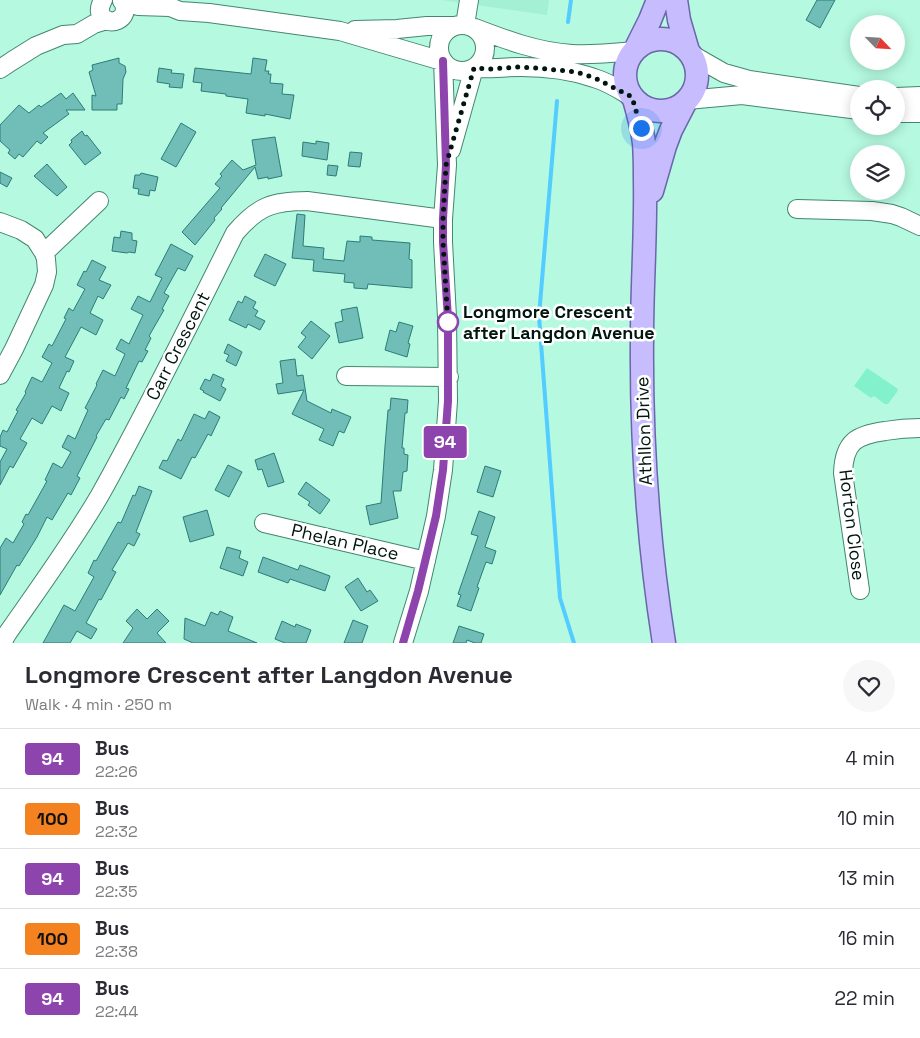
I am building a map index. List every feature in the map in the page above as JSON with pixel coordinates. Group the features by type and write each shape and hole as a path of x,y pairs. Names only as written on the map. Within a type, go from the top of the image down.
{"main road":[{"path":"658,0 650,20 629,58 625,74 628,90 633,98 646,107 660,111 674,108 686,100 694,89 697,77 695,64 689,52 679,20 676,0"},
{"path":"634,51 647,42 662,39 676,42 689,52"},
{"name":"Athllon Drive","path":"633,98 644,144 646,218 642,308 644,456 650,534 664,643"},
{"name":"Athllon Drive","path":"646,218 665,146 686,100"}],"street":[{"path":"465,26 469,0"},
{"path":"102,1 101,13 120,6 137,15 161,16 210,6 340,31 443,61 451,69 457,71 468,70 480,64 485,52 483,38 480,33 465,26 450,28 442,37 439,49 443,61 446,165 443,242 448,318 448,401 443,470 436,516 426,561 403,643"},
{"path":"63,34 68,28 81,21 102,1"},
{"path":"0,69 36,46 63,34 77,34 120,6"},
{"path":"340,31 396,30 427,26 465,26 532,48 570,54 634,51"},
{"path":"689,52 724,72 749,80 850,95"},
{"path":"474,68 518,67 576,72 595,78 633,98"},
{"path":"446,165 474,68"},
{"path":"686,100 742,95 850,109"},
{"path":"905,97 920,96"},
{"path":"905,113 920,113"},
{"path":"44,253 99,201"},
{"name":"Carr Crescent","path":"2,643 60,559 99,497 235,233 246,220 261,210 288,201 307,201 443,219"},
{"path":"797,209 872,211 892,214 920,226"},
{"path":"0,222 21,230 35,240 44,253 47,272 44,285 14,350 0,375"},
{"path":"346,376 448,377"},
{"name":"Horton Close","path":"860,590 843,473 844,460 848,449 862,436 868,434 903,428 920,428"},
{"name":"Phelan Place","path":"264,524 426,561"}],"shaded area":[{"path":"441,0 549,0 547,15"},
{"path":"867,368 898,389 888,404 874,396 871,398 854,386"}],"building":[{"path":"817,0 835,0 820,28 806,20"},
{"path":"119,58 119,63 125,66 126,72 123,79 122,104 117,104 117,110 92,110 92,95 96,96 89,72 93,70 92,65"},
{"path":"253,58 267,60 265,71 269,71 268,74 271,74 270,83 283,84 282,94 294,95 290,119 265,114 265,116 246,113 248,99 201,91 202,83 193,82 195,68 251,74"},
{"path":"159,68 172,70 171,73 184,74 182,88 169,87 170,84 157,82"},
{"path":"61,93 66,99 73,93 85,110 66,110 69,114 43,133 48,137 41,144 37,141 23,157 19,154 15,159 8,153 10,150 0,141 0,125 19,105 29,113"},
{"path":"181,123 196,132 176,167 161,159"},
{"path":"82,131 101,153 85,165 69,145 72,142 71,140"},
{"path":"275,137 282,176 258,179 255,167 221,208 214,218 215,220 195,245 182,232 220,188 215,184 222,176 220,174 232,160 243,170 256,165 252,140"},
{"path":"316,141 329,143 327,160 302,156 303,142 316,144"},
{"path":"350,152 362,153 360,167 348,166"},
{"path":"47,164 67,187 57,196 34,176"},
{"path":"328,165 338,166 336,176 327,175"},
{"path":"0,172 12,178 7,187 0,183"},
{"path":"141,173 158,177 155,191 150,190 149,196 138,194 139,189 133,188 135,175 140,175"},
{"path":"297,214 305,215 303,246 324,248 323,259 344,261 347,241 360,242 360,236 372,237 372,240 410,243 409,259 412,260 412,288 368,284 367,289 354,288 354,283 344,282 345,274 313,271 314,260 292,258"},
{"path":"121,231 132,233 132,240 137,241 135,253 112,251 114,237 120,238"},
{"path":"171,244 193,256 185,271 178,268 164,293 169,296 162,309 164,310 149,336 151,338 145,350 148,351 142,362 139,361 126,388 129,389 124,399 121,397 109,420 106,419 96,436 77,476 80,478 71,495 68,493 52,520 47,517 37,537 19,566 17,565 0,595 0,548 6,538 13,543 24,524 22,522 26,514 28,515 47,481 45,480 53,463 62,468 71,452 62,447 68,435 75,439 88,410 85,408 103,370 115,376 125,354 116,349 121,339 129,344 143,315 131,309 138,296 150,302 162,278 155,275"},
{"path":"265,254 286,264 275,286 254,276"},
{"path":"92,260 106,267 99,280 111,285 103,299 98,296 90,313 103,320 96,335 81,327 65,357 74,361 59,388 69,393 61,411 52,406 42,424 32,418 20,439 27,443 13,468 10,466 0,485 0,462 7,449 0,446 0,437 3,430 7,432 32,377 42,382 52,363 42,357 49,344 52,346 66,319 64,318 69,308 73,311 85,289 77,285"},
{"path":"245,296 256,302 253,308 258,311 255,316 265,321 260,330 248,324 246,328 229,320 238,301 242,303"},
{"path":"357,307 363,338 339,343 335,323 343,321 341,310"},
{"path":"311,321 330,336 312,359 298,347 306,337 301,333"},
{"path":"399,322 413,326 408,343 410,344 407,357 385,350 390,330 396,332"},
{"path":"228,344 242,352 236,366 226,361 229,355 224,353"},
{"path":"295,359 297,376 303,375 307,401 331,413 332,409 351,417 344,433 339,431 333,446 319,440 324,429 292,414 304,390 278,394 276,384 283,383 280,361"},
{"path":"213,374 224,379 221,386 226,389 220,401 200,389 205,379 210,381"},
{"path":"391,398 408,400 402,448 404,448 404,454 408,455 407,471 403,472 401,491 393,491 398,518 370,525 366,506 381,503 388,410 390,410"},
{"path":"209,411 220,417 211,436 208,434 195,458 192,457 181,479 159,468 163,460 167,461 178,439 181,441 194,414 205,419"},
{"path":"274,453 284,482 268,487 262,469 258,470 255,460"},
{"path":"228,465 242,472 229,497 215,490"},
{"path":"485,466 501,471 493,497 477,492"},
{"path":"306,482 330,500 320,514 308,505 310,502 298,494"},
{"path":"139,486 152,491 136,532 140,534 134,546 128,543 112,570 116,572 86,623 97,629 91,639 77,631 70,643 43,643 64,605 75,611 94,577 88,573 94,560 96,561 118,522 121,523"},
{"path":"207,510 214,535 190,542 183,517"},
{"path":"479,511 495,517 485,547 496,551 492,564 486,562 471,611 457,606 461,595 458,594 478,536 471,534"},
{"path":"227,547 241,551 239,558 248,562 243,576 220,568"},
{"path":"263,557 298,570 300,565 330,576 325,591 290,579 288,583 258,572"},
{"path":"358,578 367,592 370,590 378,601 361,611 345,587"},
{"path":"137,609 147,619 157,609 169,621 157,633 166,643 123,643 133,628 126,621"},
{"path":"220,611 233,617 228,631 257,643 193,643 184,639 185,618 205,626 211,612 218,615"},
{"path":"353,620 368,626 362,643 344,643"},
{"path":"282,621 295,627 296,624 311,630 306,643 285,643 275,639"},
{"path":"459,626 484,634 481,643 467,640 466,643 453,643"}],"waterway":[{"path":"568,22 571,0"},
{"path":"557,101 539,316 560,598 574,643"}],"bus line":[{"name":"94","path":"403,643 426,561 436,516 443,470 448,401 448,318 443,242 446,165 443,61"}],"place":[{"name":"Longmore Crescent after Langdon Avenue","path":"448,322"}],"route":[{"path":"448,322 448,324 443,242 446,165 474,68 518,67 555,69 576,72 595,78 634,99 641,128"}]}
